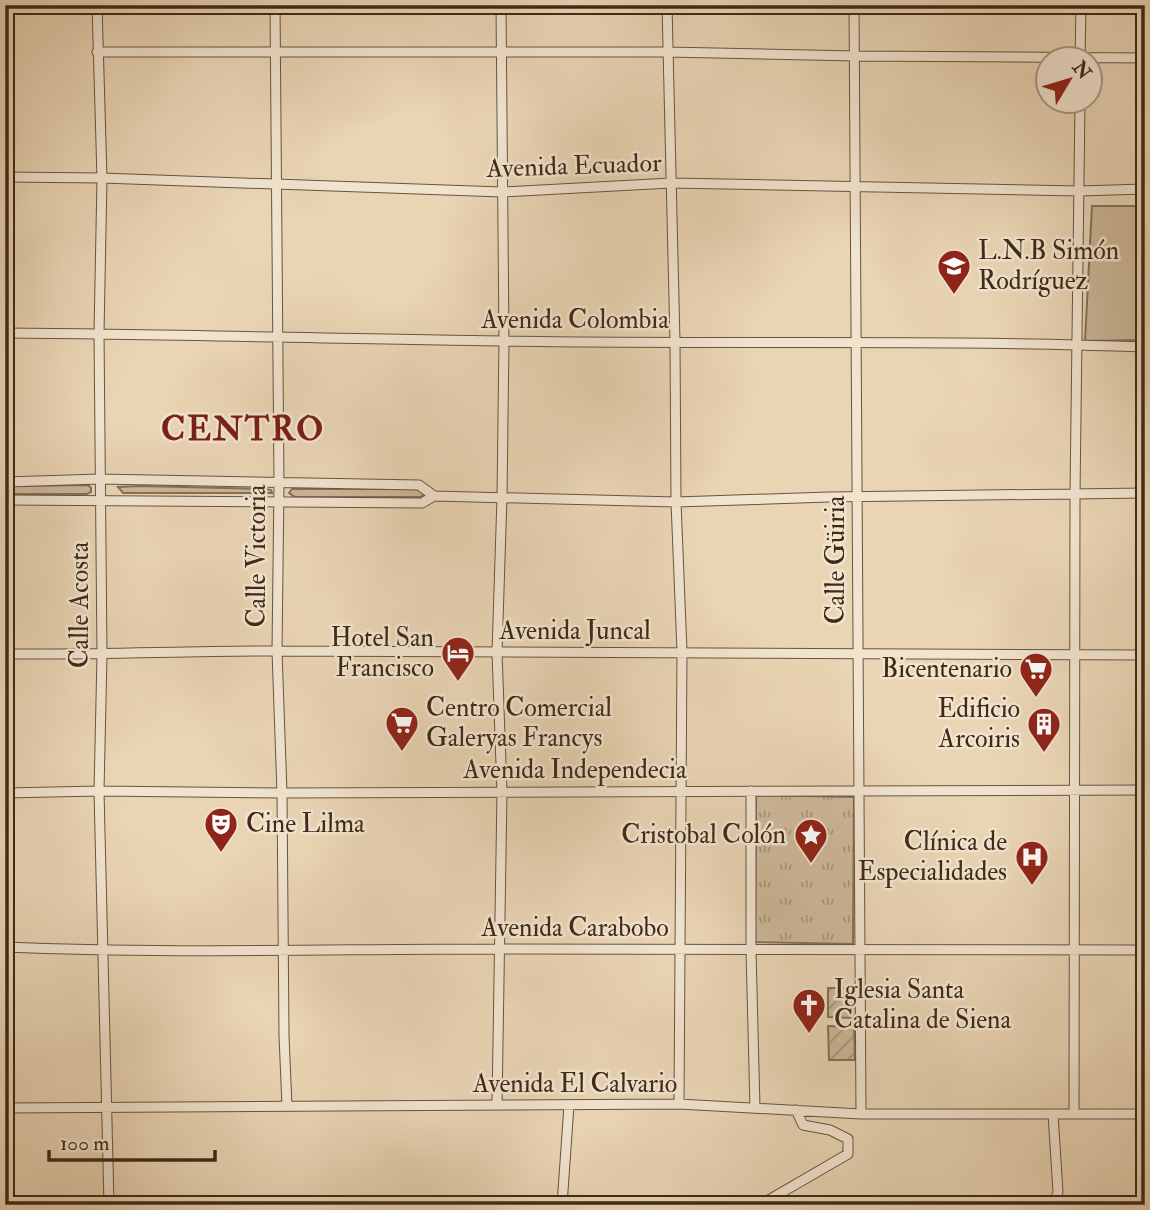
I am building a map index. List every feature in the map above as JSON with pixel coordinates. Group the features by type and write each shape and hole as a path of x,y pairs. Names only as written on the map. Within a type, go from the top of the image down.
{"street":[{"path":"5,10 94,5"},
{"name":"Calle Acosta","path":"94,5 102,178 99,333 102,655 99,790 108,1205"},
{"name":"Calle Victoria","path":"275,5 279,484 277,651 287,1106"},
{"path":"497,1105 502,792 497,652 504,341 501,5"},
{"path":"667,5 676,502 682,651 679,1104"},
{"name":"Calle Güiria","path":"854,5 861,1115"},
{"path":"1080,46 1081,5"},
{"path":"97,52 501,51 1034,58"},
{"path":"1104,58 1145,58"},
{"path":"1074,1114 1075,494 1080,116"},
{"name":"Avenida Ecuador","path":"5,177 502,192 671,183 1079,191 1145,189"},
{"name":"Avenida Colombia","path":"5,333 277,335 504,341 1145,346"},
{"path":"5,482 100,479 419,485 434,496"},
{"path":"5,500 422,503 434,496 676,502 857,496 1145,493"},
{"name":"Avenida Juncal","path":"5,654 682,651 1145,655"},
{"name":"Avenida Independecia","path":"5,793 99,790 282,793 1145,790"},
{"path":"751,791 755,1108"},
{"name":"Avenida Carabobo","path":"5,947 283,951 680,948 1145,950"},
{"name":"Avenida El Calvario","path":"5,1108 679,1104 861,1115 1145,1114"},
{"path":"562,1205 569,1105"},
{"path":"760,1205 848,1154 848,1139 830,1130 803,1125 796,1110"},
{"path":"1044,1205 1055,1201 1058,1192 1053,1114"},
{"path":"702,1205 703,1202 726,1205"}],"green space":[{"path":"1092,206 1145,206 1145,340 1085,341"},
{"path":"88,485 91,492 87,494 5,494 5,486"},
{"path":"118,487 266,489 272,493 123,493"},
{"path":"292,489 419,489 425,493 421,497 295,497 289,493"},
{"path":"756,795 854,797 853,944 755,942"},
{"path":"828,988 854,988 853,1018 828,1017"},
{"path":"828,1026 854,1027 855,1060 829,1060"}],"place":[{"name":"L.N.B Simón Rodríguez","path":"954,296"},
{"name":"Hotel San Francisco","path":"458,683"},
{"name":"Bicentenario","path":"1036,699"},
{"name":"Centro Comercial Galeryas Francys","path":"402,753"},
{"name":"Edificio Arcoiris","path":"1044,754"},
{"name":"Cine Lilma","path":"221,854"},
{"name":"Cristobal Colón","path":"811,865"},
{"name":"Clínica de Especialidades","path":"1032,887"},
{"name":"Iglesia Santa Catalina de Siena","path":"809,1035"}],"district":[{"name":"CENTRO","path":"243,429"}]}
